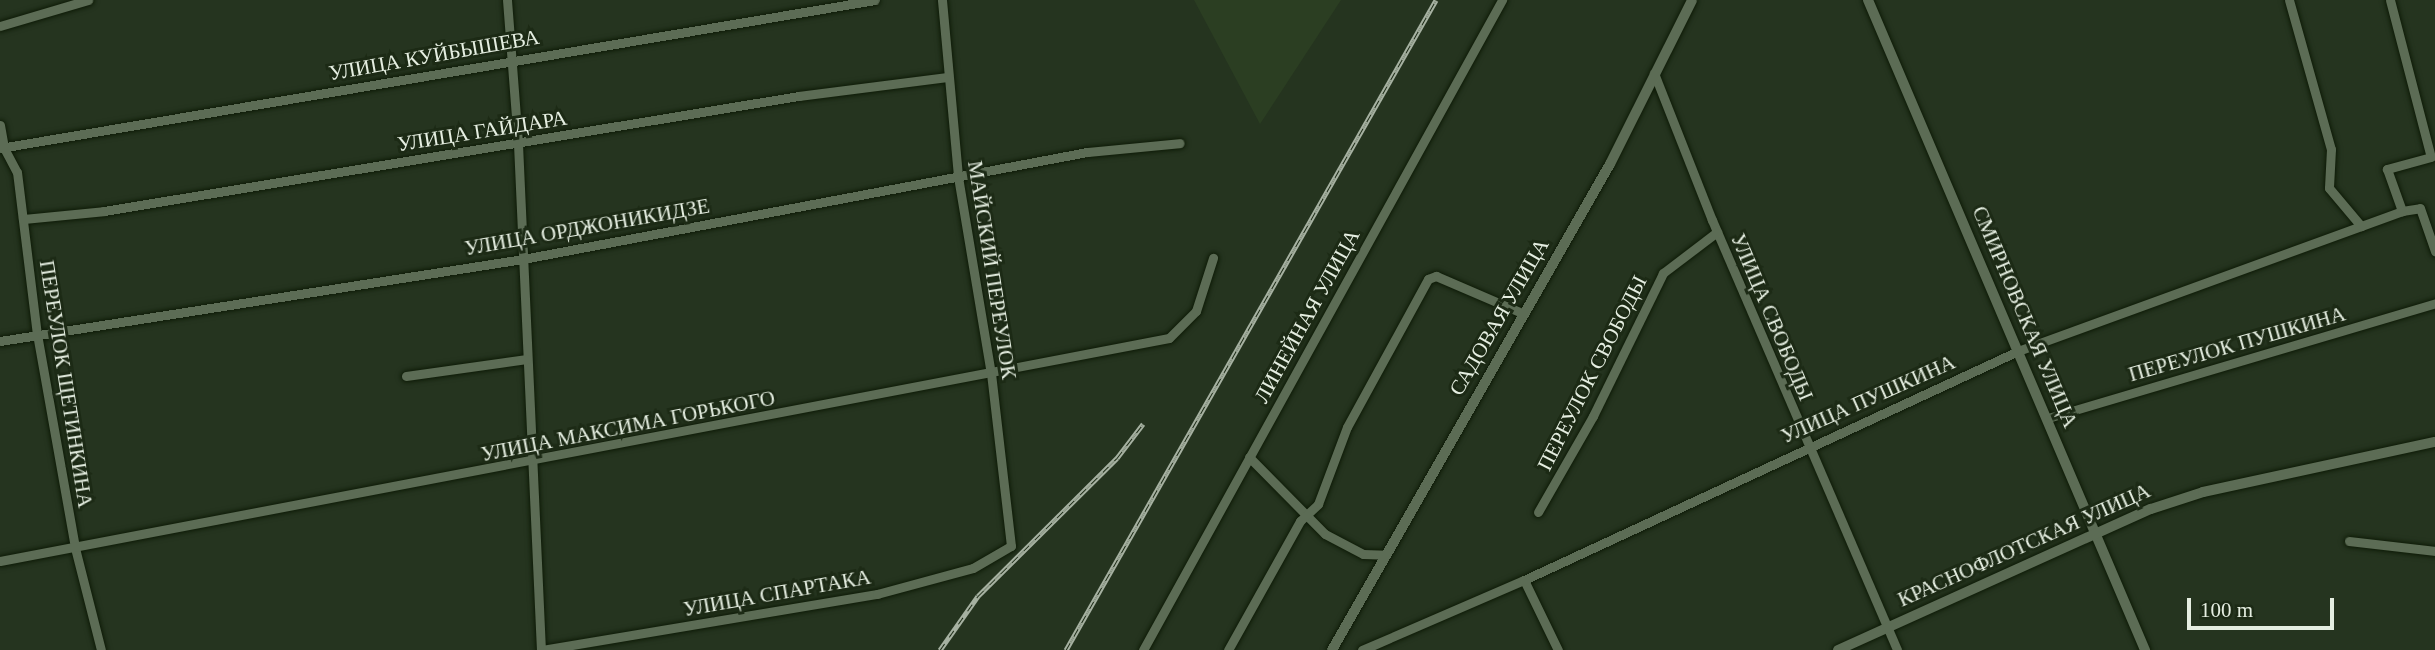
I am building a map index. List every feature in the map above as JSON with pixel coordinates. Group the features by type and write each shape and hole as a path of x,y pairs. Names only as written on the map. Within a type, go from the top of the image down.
{"street":[{"path":"0,26 88,0"},
{"path":"507,0 518,144 530,463 541,650"},
{"name":"УЛИЦА КУЙБЫШЕВА","path":"2,148 875,0"},
{"name":"МАЙСКИЙ ПЕРЕУЛОК","path":"942,0 958,176 991,374 1011,546"},
{"name":"ЛИНЕЙНАЯ УЛИЦА","path":"1143,650 1502,0"},
{"name":"САДОВАЯ УЛИЦА","path":"1332,650 1522,313 1610,164 1692,0"},
{"name":"СМИРНОВСКАЯ УЛИЦА","path":"1868,0 2145,650"},
{"path":"2289,0 2331,149 2329,188 2361,226"},
{"path":"2390,0 2431,157 2387,169 2402,211 2420,208 2435,251"},
{"name":"УЛИЦА СВОБОДЫ","path":"1654,73 1717,232 1807,445 1898,650"},
{"name":"УЛИЦА ГАЙДАРА","path":"23,219 104,211 799,96 947,77"},
{"name":"ПЕРЕУЛОК ЩЕТИНКИНА","path":"0,125 2,148 18,172 37,334 75,548 101,650"},
{"name":"УЛИЦА ОРДЖОНИКИДЗЕ","path":"0,341 523,258 1087,152 1180,143"},
{"name":"УЛИЦА ПУШКИНА","path":"1362,650 1524,580 1807,445 2018,351 2402,211"},
{"name":"ПЕРЕУЛОК СВОБОДЫ","path":"1538,512 1593,416 1663,273 1717,232"},
{"name":"УЛИЦА МАКСИМА ГОРЬКОГО","path":"0,561 530,463 1169,338 1196,311 1213,258"},
{"path":"1228,650 1252,602 1305,516 1318,504 1347,427 1428,279 1436,276 1522,313"},
{"name":"ПЕРЕУЛОК ПУШКИНА","path":"2048,418 2435,303"},
{"path":"406,376 527,359"},
{"name":"КРАСНОФЛОТСКАЯ УЛИЦА","path":"1838,650 2095,531 2203,492 2435,442"},
{"path":"1249,457 1305,516 1345,547 1386,555"},
{"path":"2349,541 2435,551"},
{"name":"УЛИЦА СПАРТАКА","path":"541,650 877,594 973,568 1011,546"},
{"path":"1524,580 1558,650"}],"shaded area":[{"path":"1194,0 1341,0 1260,124"}],"railway":[{"path":"1066,650 1436,0"},
{"path":"940,650 978,596 1117,458 1143,424"}]}
